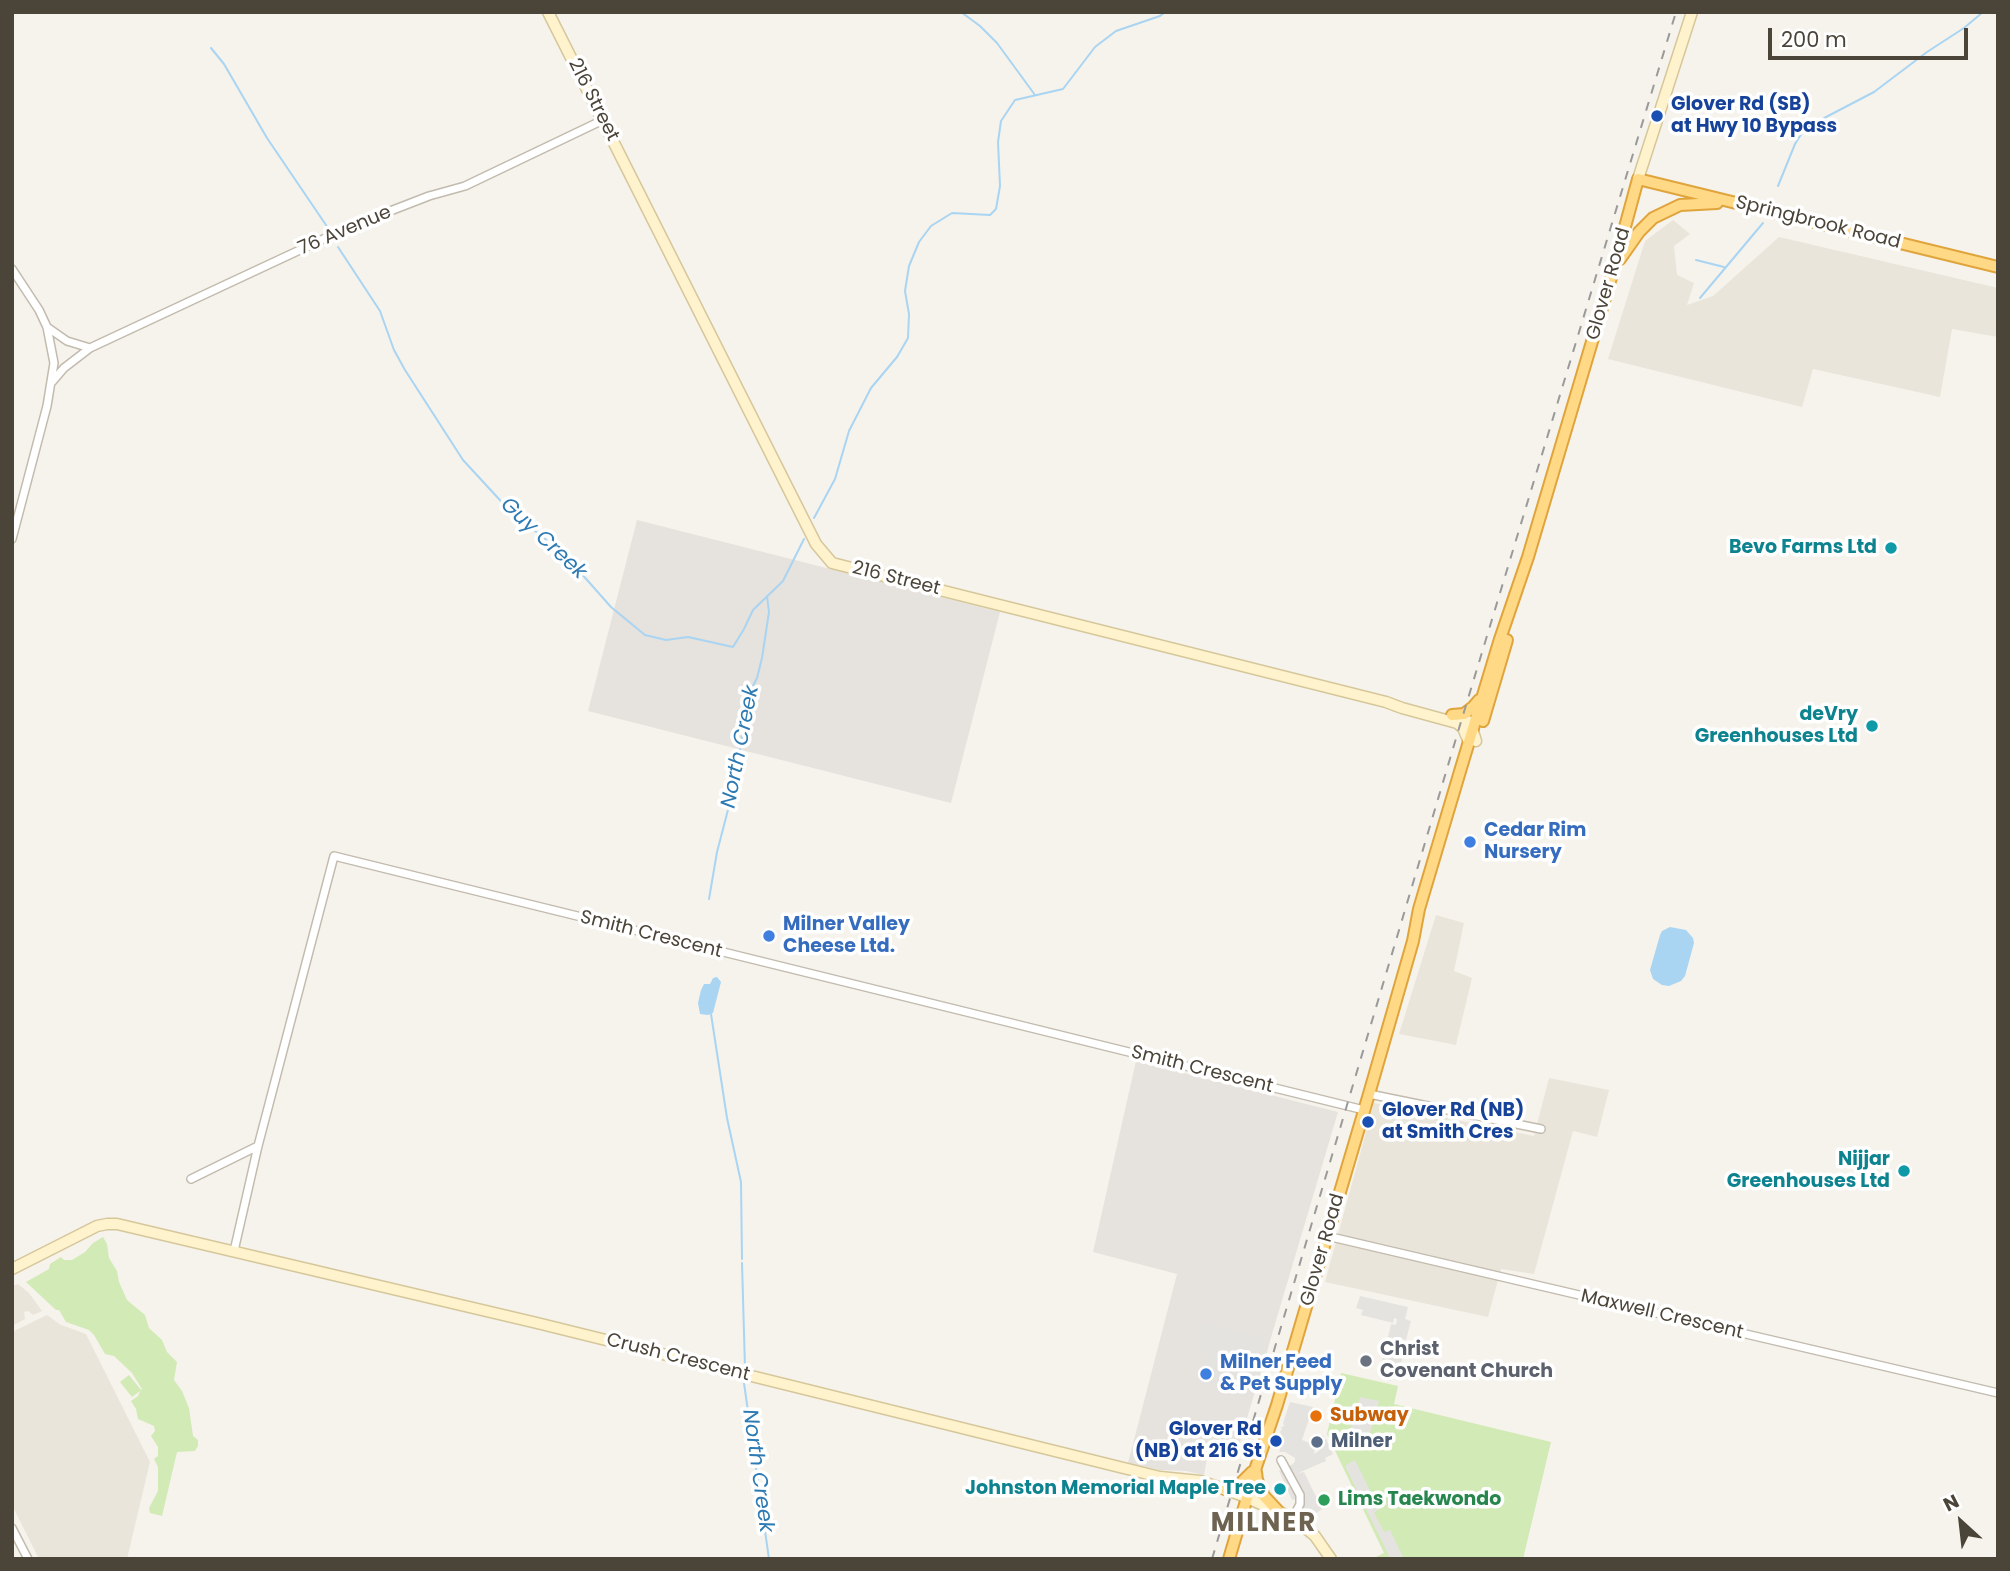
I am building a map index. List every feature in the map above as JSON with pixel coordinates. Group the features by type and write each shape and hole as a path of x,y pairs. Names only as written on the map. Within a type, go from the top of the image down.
{"highway":[{"name":"Springbrook Road","path":"1638,179 1998,267"},
{"name":"Glover Road","path":"1473,741 1473,729 1490,671 1528,557 1614,271 1638,179"},
{"path":"1614,271 1639,232 1653,218 1668,210 1695,203 1746,205"},
{"name":"Glover Road","path":"1229,1559 1413,941 1430,898 1473,741 1500,667 1528,557"},
{"path":"1452,715 1464,713 1478,703 1490,671"},
{"path":"1225,1489 1241,1483 1256,1467"},
{"path":"1256,1467 1257,1480 1264,1496 1278,1511"}],"main road":[{"name":"216 Street","path":"548,12 816,544 832,563 1386,702 1457,723 1473,741"},
{"name":"Glover Road","path":"1638,179 1692,12"},
{"path":"1386,702 1403,703 1466,719 1473,729"},
{"name":"Crush Crescent","path":"12,1269 97,1226 117,1224 560,1328 1160,1477 1200,1481 1247,1498"},
{"path":"1247,1498 1293,1518 1315,1536 1331,1559"}],"street":[{"name":"76 Avenue","path":"52,382 64,368 90,348 349,227 429,195 465,186 603,120"},
{"path":"12,269 47,327 54,363 52,382 12,539"},
{"path":"47,327 67,341 90,348"},
{"name":"Smith Crescent","path":"234,1251 258,1146 334,856 1364,1110"},
{"path":"1369,1094 1541,1129"},
{"path":"191,1179 258,1146"},
{"name":"Maxwell Crescent","path":"1327,1236 1998,1393"},
{"path":"1281,1460 1300,1495 1300,1504 1293,1518"},
{"path":"12,1528 28,1559"}],"shaded area":[{"path":"1673,220 1690,234 1674,246 1677,275 1694,283 1687,305 1713,296 1779,237 1998,288 1998,337 1952,329 1940,397 1813,369 1802,407 1608,359 1645,241"},
{"path":"637,520 1000,612 951,803 588,711"},
{"path":"1436,915 1464,923 1454,971 1472,978 1456,1045 1399,1034"},
{"path":"1136,1061 1338,1112 1237,1452 1209,1447 1204,1475 1128,1463 1177,1274 1093,1252"},
{"path":"1549,1078 1609,1090 1597,1137 1573,1131 1534,1274 1501,1269 1488,1317 1325,1282 1374,1103 1534,1136"},
{"path":"18,1284 29,1293 42,1311 33,1315 28,1311 24,1312 25,1319 12,1326 12,1286"},
{"path":"1360,1296 1408,1307 1405,1319 1411,1321 1406,1340 1400,1341 1406,1341 1398,1378 1392,1377 1391,1381 1379,1377 1385,1347 1391,1346 1393,1338 1388,1337 1391,1324 1396,1325 1397,1319 1394,1318 1393,1323 1361,1315 1363,1310 1356,1308"},
{"path":"47,1315 61,1325 86,1334 150,1462 127,1559 39,1559 12,1505 12,1332"},
{"path":"1205,1321 1270,1340 1251,1398 1199,1383 1208,1351 1192,1346"},
{"path":"1360,1397 1379,1401 1366,1447 1347,1441"},
{"path":"1290,1402 1313,1407 1302,1440 1315,1445 1314,1454 1319,1451 1317,1447 1322,1435 1333,1454 1325,1458 1326,1461 1298,1473 1304,1472 1322,1509 1310,1518 1303,1511 1304,1497 1292,1500 1287,1489 1291,1486 1285,1484 1279,1471 1295,1461 1295,1458 1285,1452 1279,1452 1283,1441 1280,1431 1284,1426"},
{"path":"1355,1460 1379,1509 1374,1513 1384,1532 1390,1530 1404,1559 1384,1559 1389,1556 1346,1468 1346,1465"}],"green space":[{"path":"103,1237 127,1300 145,1315 149,1328 162,1340 167,1352 177,1362 174,1380 189,1408 193,1436 198,1440 195,1451 177,1452 162,1516 150,1513 149,1508 158,1491 158,1467 154,1459 158,1456 158,1447 151,1436 155,1431 154,1426 138,1419 131,1401 140,1391 132,1397 120,1382 129,1375 142,1389 132,1373 114,1356 105,1354 89,1330 66,1322 59,1310 26,1282 49,1269 50,1264 61,1257 64,1260 72,1260"},
{"path":"1341,1373 1398,1386 1394,1404 1551,1442 1523,1559 1372,1559 1384,1553 1327,1434"}],"water":[{"path":"1670,927 1686,930 1694,943 1685,976 1681,981 1669,986 1653,979 1650,970 1660,935"},
{"path":"717,977 721,982 713,1013 700,1014 698,1003 701,990 704,984 710,984 713,978"}],"waterway":[{"path":"961,12 997,43 1035,95"},
{"name":"Guy Creek","path":"814,518 835,479 849,431 871,388 897,357 908,338 909,314 905,291 909,266 919,242 931,226 952,213 990,215 996,209 1000,186 998,142 1001,121 1015,100 1063,89 1095,47 1116,31 1165,12"},
{"path":"1778,186 1795,144 1805,128 1874,92 1983,12"},
{"name":"Guy Creek","path":"211,48 224,64 267,138 328,228"},
{"path":"1700,298 1763,223"},
{"name":"Guy Creek","path":"338,247 380,311 394,350 405,370 463,460 510,511 564,554 611,607 645,635 666,640 688,637 733,647 753,610 783,581 804,539"},
{"path":"1696,260 1724,267"},
{"name":"North Creek","path":"709,899 717,852 735,783 748,696 757,678 762,658 769,612 767,596"},
{"name":"North Creek","path":"711,1014 727,1118 741,1182 742,1259"},
{"name":"North Creek","path":"742,1263 745,1368"},
{"name":"North Creek","path":"744,1383 769,1559"}],"railway":[{"path":"1212,1559 1676,12"}],"place":[{"name":"Glover Rd (SB) at Hwy 10 Bypass","path":"1657,116"},
{"name":"Bevo Farms Ltd","path":"1891,548"},
{"name":"deVry Greenhouses Ltd","path":"1872,726"},
{"name":"Cedar Rim Nursery","path":"1470,842"},
{"name":"Milner Valley Cheese Ltd.","path":"769,936"},
{"name":"Glover Rd (NB) at Smith Cres","path":"1368,1122"},
{"name":"Nijjar Greenhouses Ltd","path":"1904,1171"},
{"name":"Christ Covenant Church","path":"1366,1361"},
{"name":"Milner Feed & Pet Supply","path":"1206,1374"},
{"name":"Subway","path":"1316,1416"},
{"name":"Glover Rd (NB) at 216 St","path":"1276,1441"},
{"name":"Milner","path":"1317,1442"},
{"name":"Johnston Memorial Maple Tree","path":"1280,1489"},
{"name":"Lims Taekwondo","path":"1324,1500"}],"district":[{"name":"MILNER","path":"1264,1524"}]}
